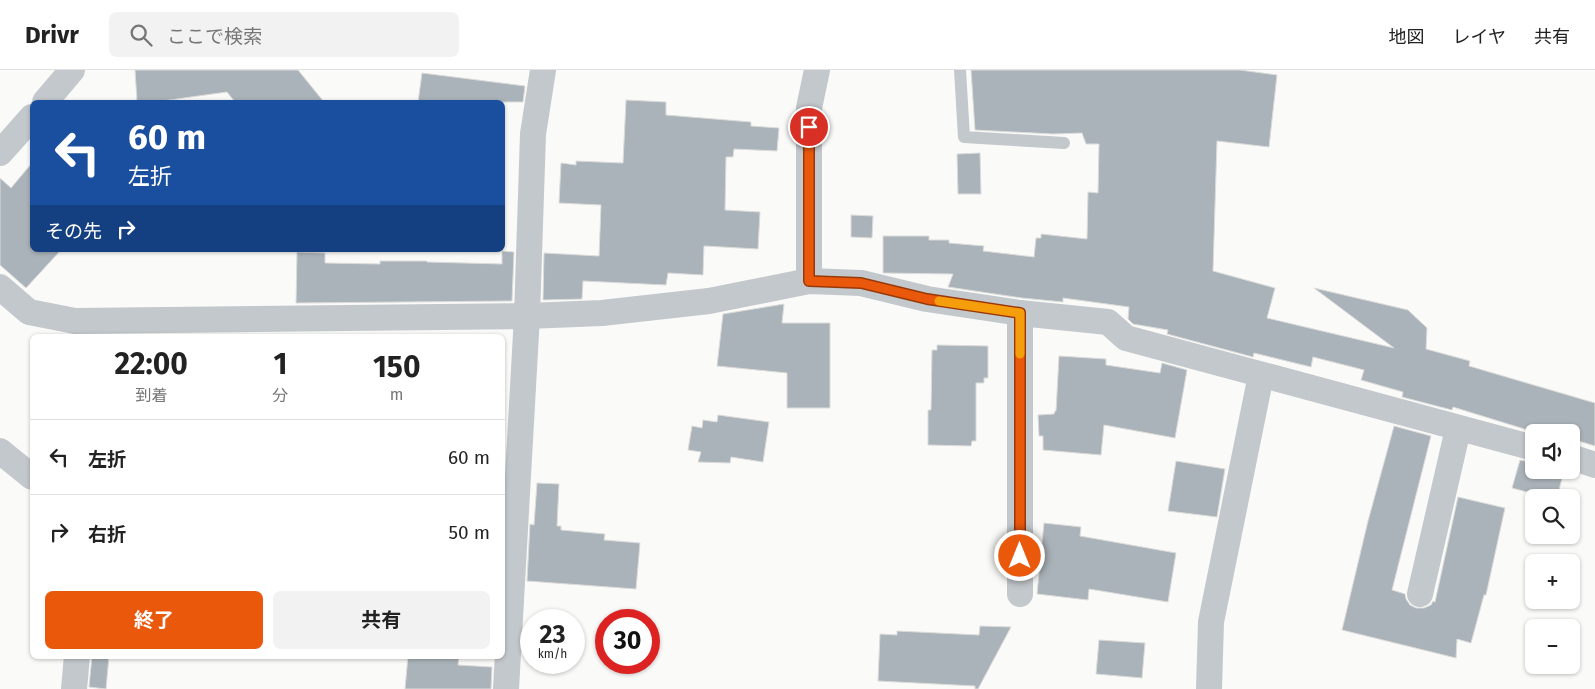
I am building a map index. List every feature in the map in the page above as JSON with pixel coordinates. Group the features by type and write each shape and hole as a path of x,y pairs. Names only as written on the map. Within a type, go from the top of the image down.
{"street":[{"path":"47,100 72,70"},
{"path":"506,689 527,316 533,134 543,70"},
{"path":"809,281 809,108 816,70"},
{"path":"0,153 30,119"},
{"path":"0,288 29,312 75,328 602,313 709,301 809,281 861,283 927,299 1020,313 1108,322 1126,338 1525,446"},
{"path":"1020,313 1020,594"},
{"path":"1209,689 1211,622 1261,375"},
{"path":"1420,594 1458,429"},
{"path":"0,451 30,475"},
{"path":"1580,461 1595,465"},
{"path":"74,689 77,659"}],"lane":[{"path":"960,70 964,137 1064,143"}],"building":[{"path":"135,70 298,70 322,100 233,100 227,92 169,100 137,100"},
{"path":"971,70 1240,70 1277,75 1269,147 1217,141 1213,271 1275,288 1267,318 1394,348 1314,288 1408,310 1427,328 1426,349 1470,361 1469,366 1595,403 1595,446 1580,441 1580,424 1525,424 1525,429 1453,407 1452,410 1402,397 1403,392 1361,380 1364,370 1313,357 1311,367 1254,353 1253,357 1167,334 1168,330 1133,324 1128,319 1129,307 1063,298 1063,302 1022,298 948,287 953,274 883,273 883,236 929,236 929,240 949,240 949,243 984,246 983,251 1034,257 1036,238 1041,238 1041,234 1087,239 1088,192 1098,193 1099,144 1086,144 1082,133 1053,134 975,130"},
{"path":"422,73 525,86 523,102 505,102 505,100 418,100"},
{"path":"626,100 666,102 666,115 751,122 751,126 779,128 777,151 734,149 733,157 726,157 725,210 760,212 758,249 704,246 703,275 668,273 666,285 583,281 582,299 543,300 544,253 599,256 601,205 559,203 561,163 576,165 576,161 623,163"},
{"path":"980,153 981,194 958,194 957,154"},
{"path":"30,165 30,252 59,252 26,288 0,265 0,178 11,188"},
{"path":"851,215 873,216 872,238 851,237"},
{"path":"297,252 325,253 325,263 380,264 380,261 427,261 502,264 502,252 514,252 512,301 296,303"},
{"path":"784,304 782,323 830,323 830,408 787,408 787,373 717,366 723,314"},
{"path":"937,345 988,346 988,378 984,378 984,383 976,383 976,441 972,441 971,446 928,445 928,410 931,410 932,350 937,350"},
{"path":"1059,356 1106,359 1106,365 1160,373 1162,363 1187,370 1175,438 1104,425 1101,455 1043,450 1043,436 1039,436 1038,415 1054,414 1056,411"},
{"path":"718,415 769,422 763,462 731,457 730,463 698,462 701,452 688,450 692,426 702,428 703,420 717,422"},
{"path":"1394,426 1431,436 1392,590 1405,594 1410,605 1416,608 1424,608 1431,605 1433,601 1435,602 1458,497 1505,508 1486,595 1484,595 1471,643 1457,639 1456,658 1342,630 1368,521"},
{"path":"1520,460 1525,461 1525,479 1562,479 1559,489 1525,489 1525,492 1512,488"},
{"path":"1176,461 1225,469 1217,517 1168,511"},
{"path":"537,483 559,484 557,526 561,526 561,530 605,534 604,540 640,543 636,589 527,581 530,524 534,525"},
{"path":"1044,523 1081,527 1080,536 1176,553 1168,602 1089,589 1088,600 1037,594"},
{"path":"980,626 1011,627 978,689 975,689 975,686 878,681 880,634 897,635 897,631 979,635"},
{"path":"1099,640 1145,643 1142,678 1096,674"},
{"path":"92,659 109,659 106,689 89,687"},
{"path":"408,659 459,659 458,665 492,667 491,689 405,689"}],"slow traffic":[{"path":"939,301 1020,313 1020,354"}],"route":[{"path":"809,127 809,281 861,283 927,299 1020,313 1020,556"}]}
